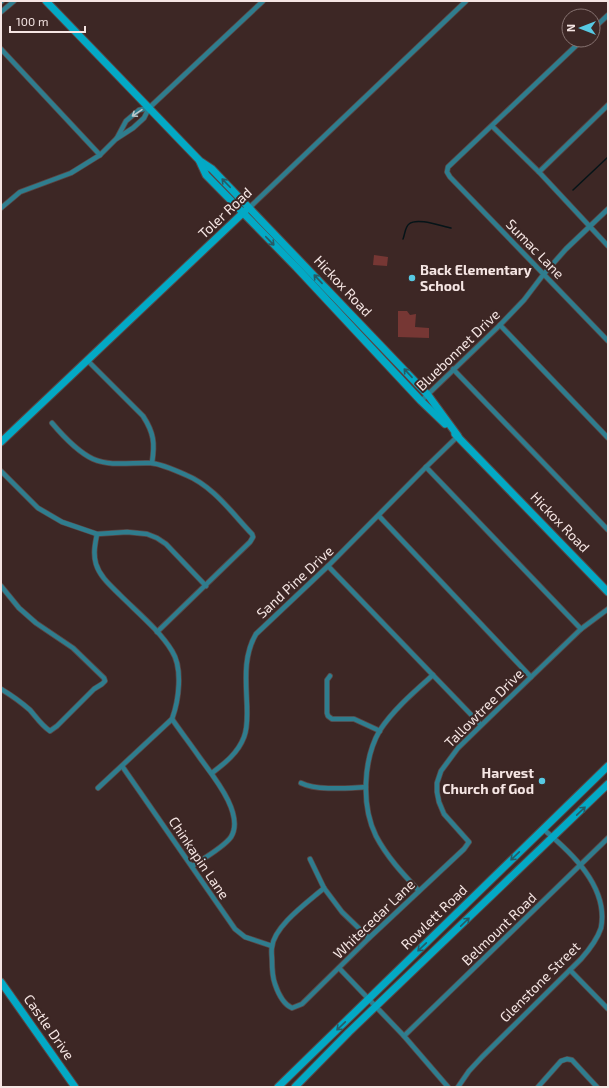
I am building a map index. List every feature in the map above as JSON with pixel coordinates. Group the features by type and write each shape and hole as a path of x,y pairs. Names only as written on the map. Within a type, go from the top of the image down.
{"street":[{"path":"1,12 14,1"},
{"name":"Hickox Road","path":"46,1 200,161 212,169 384,348 428,395 458,436"},
{"path":"1,208 20,192 72,173 100,155 144,118 149,108 264,1"},
{"name":"Toler Road","path":"1,442 466,1"},
{"path":"574,48 492,126 539,172 608,246"},
{"path":"1,49 100,155"},
{"path":"539,172 608,105"},
{"path":"116,140 126,121 139,110 149,108"},
{"name":"Sumac Lane","path":"492,126 448,167 447,172 450,177 543,275 608,341"},
{"name":"Hickox Road","path":"200,161 206,175 332,306 420,401 458,436 608,592"},
{"name":"Bluebonnet Drive","path":"420,401 428,395 524,300 543,275 566,249 608,209"},
{"path":"332,306 338,300"},
{"path":"340,315 345,316 375,349 379,350 384,348"},
{"path":"500,324 608,438"},
{"path":"88,361 143,416 149,425 154,438 152,463"},
{"path":"453,370 608,530"},
{"path":"52,423 79,449 94,460 116,463 152,463 188,476 202,484 216,496 252,534 253,536 250,542 157,632"},
{"name":"Sand Pine Drive","path":"212,773 231,757 244,737 247,720 246,664 251,643 256,634 328,566 458,436"},
{"path":"426,467 581,629"},
{"path":"1,471 38,508 62,522 97,534 127,532 147,534 157,538 166,544 206,586"},
{"path":"379,516 531,677"},
{"path":"97,534 94,549 96,565 101,574 108,583 157,632 173,651 177,667 178,697 177,706 172,719 98,788"},
{"path":"328,566 481,725"},
{"path":"1,586 19,608 36,623 73,648 104,678 105,681 94,689 57,726 50,731 15,697 1,689"},
{"name":"Tallowtree Drive","path":"469,842 444,814 437,792 437,783 441,770 448,759 481,725 581,629 608,609"},
{"path":"330,676 327,680 328,716 332,719 354,719 380,731"},
{"path":"419,891 393,862 376,835 370,822 367,808 366,788 369,761 373,746 380,731 404,702 433,676"},
{"path":"172,719 219,784 231,806 234,823 233,832 227,842 192,866"},
{"name":"Chinkapin Lane","path":"122,766 224,914 239,933 251,940 272,946"},
{"name":"Rowlett Road","path":"278,1087 608,766"},
{"path":"301,783 307,786 366,788"},
{"name":"Rowlett Road","path":"296,1086 608,784"},
{"name":"Glenstone Street","path":"458,1087 469,1071 482,1057 570,970 591,947 601,930 603,920 603,902 599,888 581,864 543,829"},
{"name":"Belmount Road","path":"404,1036 608,838"},
{"name":"Whitecedar Lane","path":"272,946 271,968 273,978 283,999 288,1006 292,1008 302,1004 369,938 464,849 469,842"},
{"path":"310,859 324,888 342,912 369,938"},
{"path":"272,946 276,934 286,922 324,888"},
{"path":"339,968 404,1036 448,1087"},
{"path":"570,970 608,1009"},
{"name":"Castle Drive","path":"1,982 75,1087"},
{"path":"538,1087 561,1061 567,1059 572,1060 597,1087"},
{"path":"289,1076 296,1086"}],"shaded area":[{"path":"374,255 388,257 387,266 373,265"},
{"path":"398,311 407,311 410,315 416,314 415,327 429,328 429,338 398,337"}],"waterway":[{"path":"573,190 608,157"},
{"path":"403,239 407,227 413,222 418,221 451,228"}],"place":[{"name":"Back Elementary School","path":"412,278"},
{"name":"Harvest Church of God","path":"542,781"}]}
